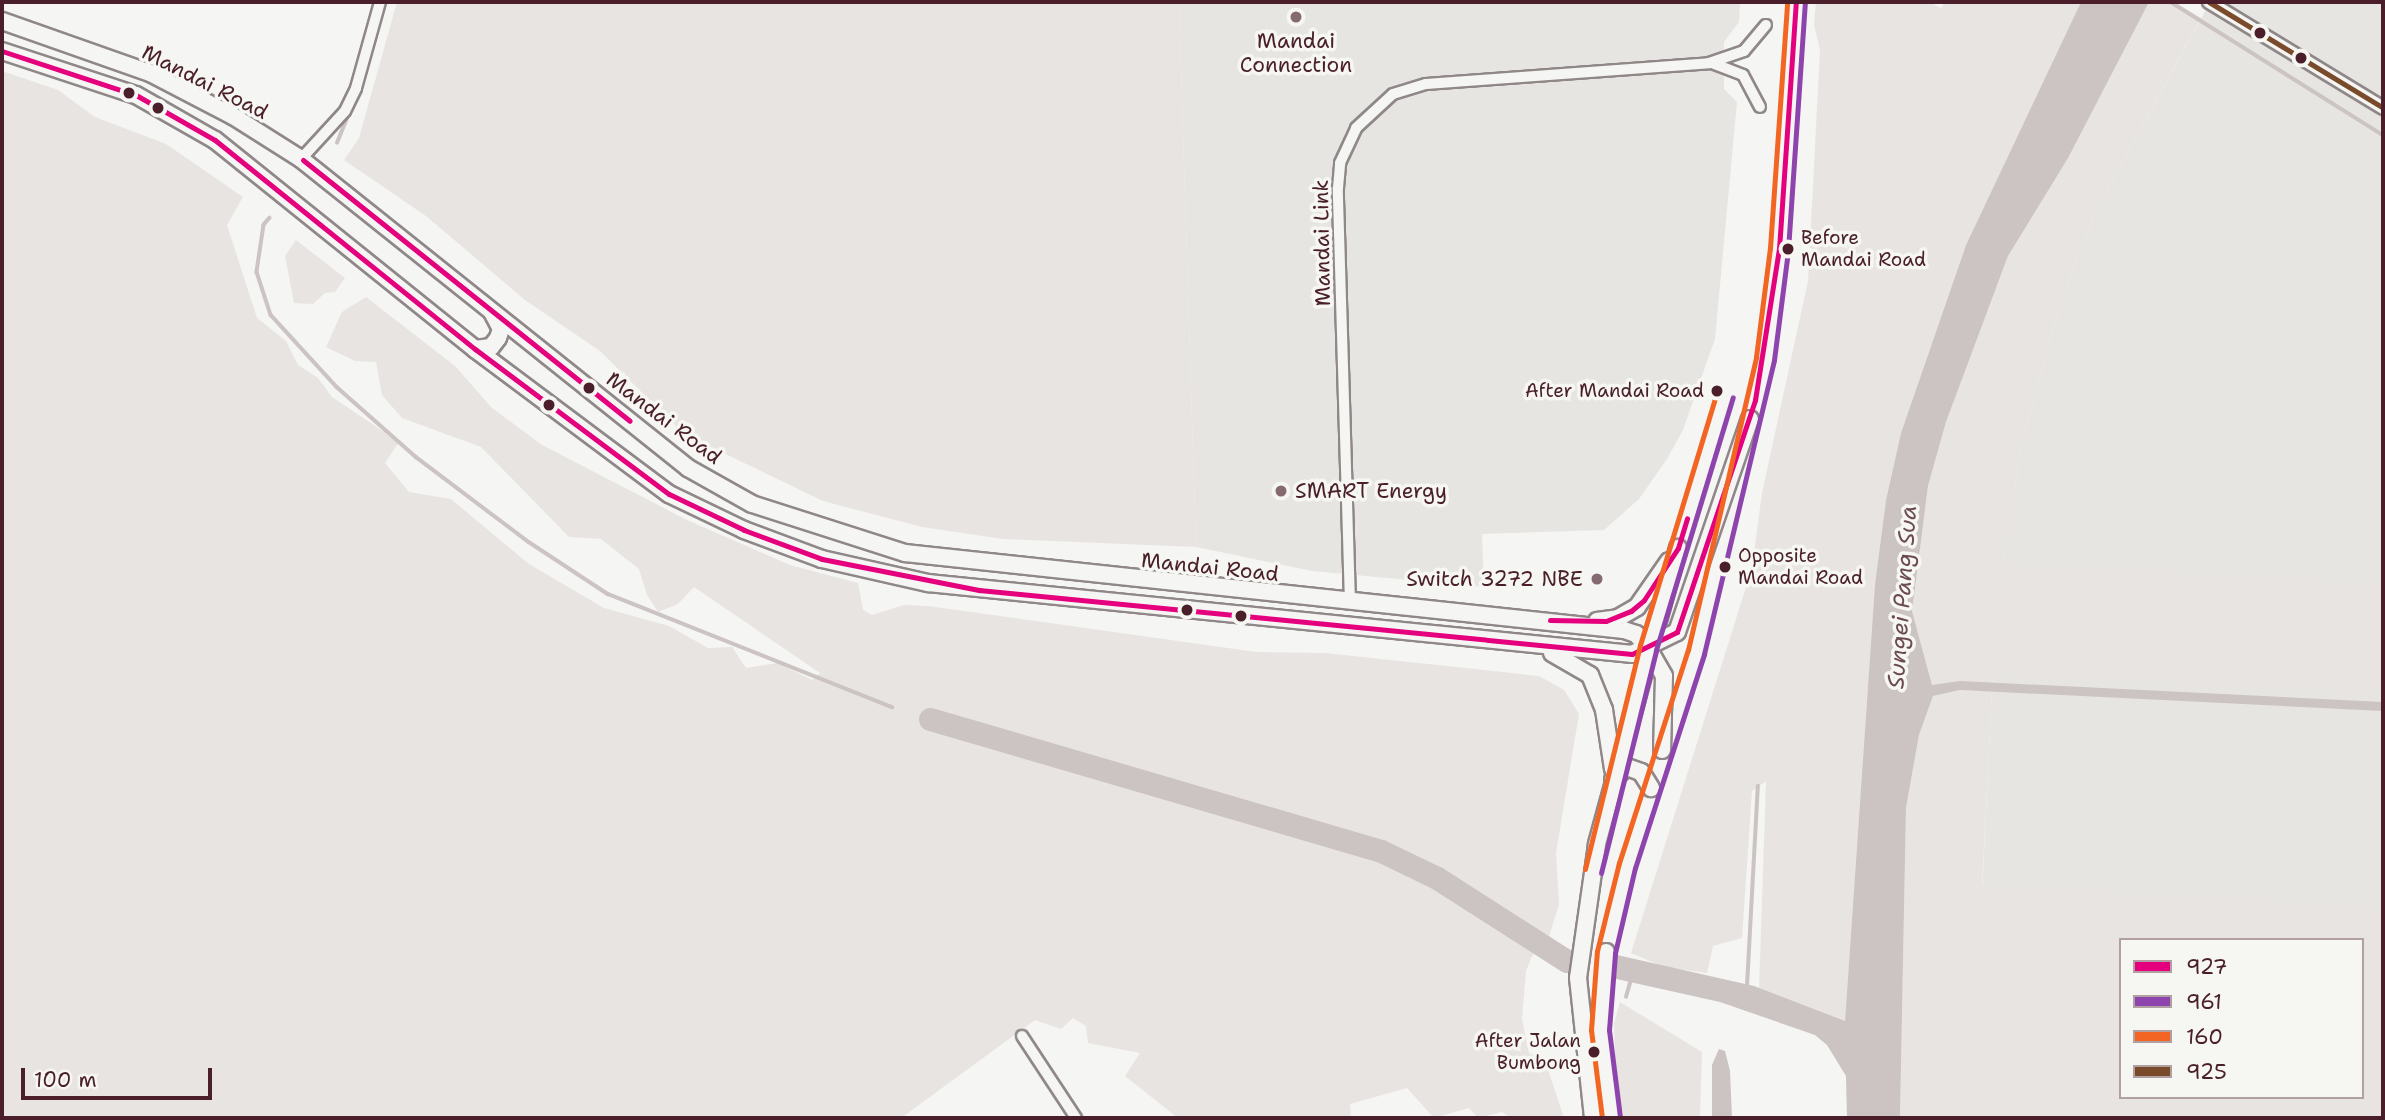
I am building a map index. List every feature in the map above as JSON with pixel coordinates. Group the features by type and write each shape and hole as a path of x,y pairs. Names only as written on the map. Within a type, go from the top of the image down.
{"main road":[{"name":"Mandai Road","path":"2,21 150,73 233,116 301,159 489,306 688,468 752,505 905,553 1350,603 1563,621"},
{"name":"Mandai Road","path":"2,51 136,96 215,139 475,349 669,494 744,530 822,559 928,583 1110,603 1632,654 1648,648"},
{"path":"475,349 491,347 501,329 489,306"},
{"path":"1648,648 1671,639 1681,624 1727,475 1750,419"},
{"path":"1593,1118 1578,978 1597,844 1648,648 1678,548 1644,600 1618,618"},
{"path":"1089,575 1090,589 1110,603"},
{"path":"1563,621 1618,618 1649,606 1668,581"},
{"path":"1563,621 1624,630 1636,634 1648,648 1660,666 1666,690 1662,750"},
{"path":"1532,645 1569,660 1590,675 1604,710 1613,778"},
{"path":"1613,778 1626,767 1642,772 1651,788"},
{"path":"1606,952 1602,980 1601,1052 1611,1118"}],"street":[{"path":"301,159 335,125 350,99 380,2"},
{"path":"2209,2 2383,108"},
{"name":"Mandai Link","path":"1350,603 1338,188 1340,163 1356,128 1394,94 1426,84 1709,63 1744,51 1766,25"},
{"name":"Mandai Link","path":"1709,63 1743,75 1760,107"},
{"path":"1022,1036 1076,1118"}],"shaded area":[{"path":"397,2 1179,2 1196,547 1003,539 922,527 823,501 684,434 600,351 525,300 426,216 344,160 359,138"},
{"path":"1179,2 1740,2 1739,22 1724,42 1724,89 1737,102 1715,339 1683,430 1667,459 1639,499 1604,530 1482,534 1484,587 1312,571 1196,547"},
{"path":"1816,2 1929,2 1941,8 1945,2 2081,2 1966,245 1901,433 1886,500 1875,584 1845,1022 1759,991 1766,781 1752,791 1742,938 1713,946 1707,973 1664,967 1631,953 1752,568 1762,493 1808,281 1820,50 1814,25"},
{"path":"2149,2 2174,2 2201,18 2096,211 2061,300 2021,446 2003,564 2383,583 2383,694 1993,675 1992,683 1932,685 1912,611 1928,486 1946,422 2008,256"},
{"path":"2210,2 2383,2 2383,1118 1971,1118 1996,608 2021,446 2061,300 2096,211"},
{"path":"2,71 58,90 95,117 166,144 243,197 227,225 257,318 286,341 298,365 318,378 332,397 399,442 385,463 409,492 451,499 529,564 604,608 669,626 708,648 732,647 746,668 778,663 812,680 820,673 694,587 678,604 658,612 647,595 639,569 601,539 569,537 481,447 402,418 382,395 376,362 355,361 326,347 342,312 366,297 455,366 492,408 542,445 687,520 790,565 858,583 863,610 872,615 904,605 928,606 1256,652 1325,653 1539,676 1564,690 1579,714 1556,853 1559,904 1548,940 1532,956 1526,971 1522,1019 1529,1053 1545,1060 1564,1118 1511,1118 1502,1112 1478,1118 1469,1108 1434,1118 1407,1088 1350,1104 1351,1118 1178,1118 1125,1076 1140,1053 1088,1043 1086,1026 1073,1018 1061,1029 1035,1020 901,1118 2,1118"},
{"path":"296,240 345,278 335,292 325,293 313,304 294,303 285,256"},
{"path":"1960,690 1992,691 1982,886 2383,906 2379,1118 1900,1118 1906,808 1919,735 1933,696"},
{"path":"1620,1002 1702,1052 1700,1118 1624,1118 1616,1087 1614,1023"}],"water":[{"name":"Sungei Pang Sua","path":"2081,2 2149,2 2068,158 2008,256 1946,422 1928,486 1912,611 1932,685 1960,681 2383,702 2383,711 1960,690 1933,696 1919,735 1906,808 1900,1118 1847,1118 1846,1076 1827,1045 1815,1035 1720,1002 1612,978 1617,955 1754,986 1845,1021 1875,584 1886,500 1901,433 1966,245"},
{"path":"1719,1049 1725,1051 1730,1071 1732,1118 1712,1118 1712,1065"}],"waterway":[{"path":"2171,2 2383,135"},
{"path":"337,143 349,113"},
{"path":"270,218 264,225 257,272 271,315 337,387 416,457 529,542 608,594 892,707"},
{"path":"930,719 1381,851 1437,878 1567,961"},
{"path":"1747,986 1758,786"},
{"path":"1626,997 1631,979"}],"transit line":[{"name":"160","path":"1602,1118 1591,1030 1597,951 1619,863 1688,650 1756,357 1770,248 1787,2"},
{"name":"927","path":"2,51 136,95 215,140 475,349 669,494 744,530 822,559 979,590 1632,654 1677,632 1755,400 1779,249 1796,2"},
{"name":"925","path":"2209,2 2383,108"},
{"name":"961","path":"1620,1117 1609,1030 1615,953 1635,868 1704,654 1774,360 1788,250 1805,3"},
{"name":"927","path":"303,160 630,421"},
{"name":"160","path":"1585,869 1640,645 1717,391"},
{"name":"961","path":"1601,873 1656,650 1733,397"},
{"name":"927","path":"1550,620 1606,621 1631,611 1644,600 1678,548 1687,518"}],"place":[{"name":"Mandai Connection","path":"1296,17"},
{"name":"Before Mandai Road","path":"1788,249"},
{"name":"After Mandai Road","path":"1717,391"},
{"name":"SMART Energy","path":"1281,491"},
{"name":"Opposite Mandai Road","path":"1725,567"},
{"name":"Switch 3272 NBE","path":"1597,579"},
{"name":"After Jalan Bumbong","path":"1594,1052"}]}
